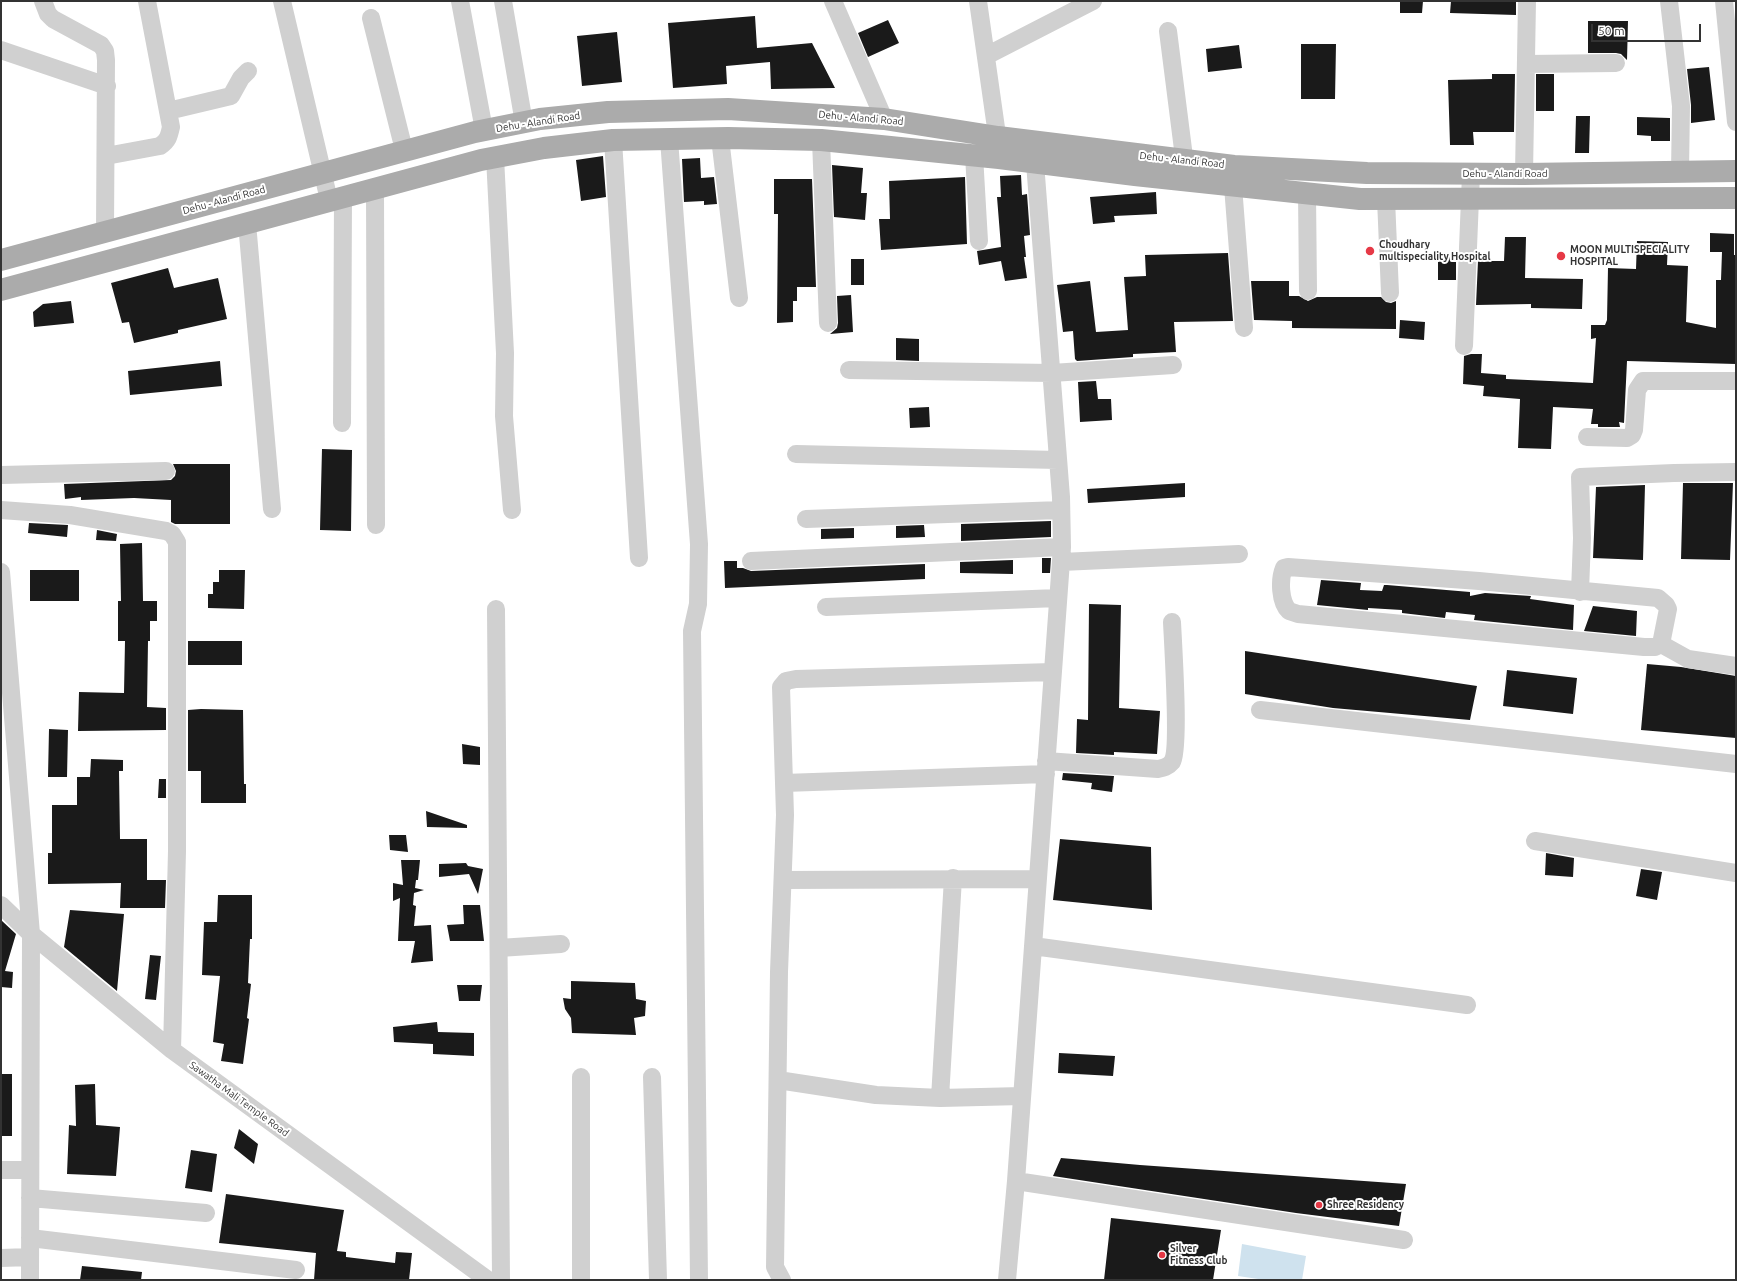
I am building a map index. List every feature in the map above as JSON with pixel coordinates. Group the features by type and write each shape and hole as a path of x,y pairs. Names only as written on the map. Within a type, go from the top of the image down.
{"main road":[{"name":"Dehu - Alandi Road","path":"1,260 404,150 484,130 524,122 608,112 728,109 884,119 999,147 1036,163 1186,171 1234,166 1367,173 1524,174 1736,171"},
{"name":"Dehu - Alandi Road","path":"1,290 336,198 495,157 544,148 613,140 720,138 821,140 974,155 999,147 1033,142 1186,171 1233,186 1360,199 1736,198"}],"street":[{"path":"43,1 48,14 53,19 101,45 105,51 105,232"},
{"path":"106,156 160,146 166,142 169,137 171,127 147,1"},
{"path":"282,1 322,173 336,198 342,423"},
{"path":"460,1 484,130"},
{"path":"503,1 524,122"},
{"path":"833,1 884,119"},
{"path":"978,1 999,147"},
{"path":"986,56 1093,1"},
{"path":"1524,174 1527,1"},
{"path":"1669,1 1681,106 1680,172"},
{"path":"1724,1 1736,122"},
{"path":"371,18 404,150"},
{"path":"1168,31 1186,171"},
{"path":"1,50 106,86"},
{"path":"1526,64 1616,63"},
{"path":"168,111 231,96 241,78 248,71"},
{"path":"720,138 739,298"},
{"path":"669,139 698,544 698,604 692,639 699,1280"},
{"path":"613,140 639,558"},
{"path":"821,140 828,324"},
{"path":"1006,1280 1016,1180 1061,554 1061,510 1058,460 1036,163 1033,142"},
{"path":"974,155 979,241"},
{"path":"495,157 506,353 504,416 512,510"},
{"path":"1464,346 1471,174"},
{"path":"1233,186 1244,328"},
{"path":"375,188 376,525"},
{"path":"1307,193 1308,291"},
{"path":"1386,199 1390,293"},
{"path":"247,223 272,510"},
{"path":"849,370 1052,373 1173,365"},
{"path":"1587,436 1627,438 1632,435 1634,430 1637,390 1643,381 1736,381"},
{"path":"796,454 1058,460"},
{"path":"1,475 166,471"},
{"path":"1580,592 1582,538 1580,477 1674,472 1736,472"},
{"path":"1,510 70,515 166,531 172,534 177,542 177,851 172,1050"},
{"path":"806,519 1061,510"},
{"path":"752,561 1061,554 1239,554"},
{"path":"1295,567 1479,581 1580,592 1646,597 1662,600 1668,608 1661,644 1655,647 1644,647 1298,614 1289,611 1284,606 1282,601 1282,573 1284,568 1295,567"},
{"path":"1,572 31,934 30,1280"},
{"path":"826,607 1058,598"},
{"path":"496,609 501,1280"},
{"path":"784,783 1046,767 1158,769 1166,767 1172,762 1176,741 1172,622"},
{"path":"1661,644 1688,659 1736,666"},
{"path":"782,1280 776,1267 778,1080 785,815 780,698 781,687 786,681 803,679 1053,672"},
{"path":"1260,710 1736,764"},
{"path":"1535,841 1736,873"},
{"path":"783,880 953,878 1038,879"},
{"path":"940,1098 953,878"},
{"name":"Sawatha Mali Temple Road","path":"1,905 31,934 172,1050 488,1280"},
{"path":"498,948 561,944"},
{"path":"1033,946 1467,1005"},
{"path":"581,1077 581,1280"},
{"path":"652,1077 658,1280"},
{"path":"778,1080 876,1095 940,1098 1022,1096"},
{"path":"1,1170 30,1170"},
{"path":"1016,1180 1404,1240"},
{"path":"30,1198 206,1213"},
{"path":"30,1238 296,1270"},
{"path":"1,1258 30,1257"}],"water":[{"path":"1242,1244 1306,1256 1302,1280 1265,1280 1238,1276"}],"building":[{"path":"1400,1 1423,1 1422,13 1400,13"},
{"path":"1451,1 1516,1 1516,15 1450,13"},
{"path":"755,16 757,48 812,43 835,88 771,89 770,62 726,66 727,84 673,88 668,23"},
{"path":"888,20 899,43 868,57 858,33"},
{"path":"1588,21 1628,21 1627,60 1621,54 1616,53 1588,53"},
{"path":"617,32 622,82 582,86 577,36"},
{"path":"1301,44 1336,44 1335,99 1301,99"},
{"path":"1239,45 1242,68 1208,72 1206,49"},
{"path":"1709,67 1715,120 1691,123 1691,105 1687,69"},
{"path":"1492,74 1515,74 1514,132 1473,132 1474,145 1450,145 1448,80 1492,79"},
{"path":"1536,74 1554,74 1554,111 1536,111"},
{"path":"1576,116 1590,116 1589,153 1575,153"},
{"path":"1637,117 1670,118 1670,141 1651,141 1651,136 1637,135"},
{"path":"603,156 606,197 581,201 576,160"},
{"path":"700,158 701,178 714,177 717,204 704,205 704,201 684,202 682,159"},
{"path":"832,165 863,168 861,193 867,193 865,220 834,217"},
{"path":"1021,175 1022,195 1027,194 1030,235 1024,236 1026,257 1024,257 1027,278 1005,281 1001,261 979,265 977,251 1001,247 997,197 1001,197 1000,176"},
{"path":"965,177 967,244 881,250 879,219 890,219 889,181"},
{"path":"774,179 812,179 816,287 797,287 797,301 793,301 793,322 777,323 778,214 774,214"},
{"path":"1156,192 1157,214 1114,216 1115,222 1093,224 1090,197"},
{"path":"1710,233 1734,234 1734,255 1736,255 1736,364 1627,361 1624,423 1619,422 1620,427 1598,427 1598,424 1591,424 1593,409 1553,407 1551,449 1518,448 1520,399 1483,396 1484,386 1463,384 1464,356 1471,354 1482,354 1481,373 1506,375 1506,379 1593,383 1596,338 1591,339 1591,325 1605,325 1607,320 1608,268 1636,269 1637,241 1668,242 1667,265 1688,266 1686,322 1716,328 1716,280 1721,280 1722,252 1710,252"},
{"path":"1505,237 1526,237 1525,278 1583,279 1582,309 1531,308 1531,304 1476,305 1478,261 1504,261"},
{"path":"1228,253 1233,321 1174,322 1176,352 1133,354 1133,357 1077,361 1075,359 1073,331 1063,332 1057,285 1090,281 1096,332 1128,330 1124,277 1146,276 1145,255"},
{"path":"1438,253 1456,254 1456,280 1438,280"},
{"path":"851,259 864,259 864,285 851,285"},
{"path":"168,268 174,288 218,278 227,319 178,330 178,333 134,343 129,322 122,323 111,283"},
{"path":"1251,281 1289,281 1289,296 1299,296 1308,301 1317,297 1381,297 1386,302 1391,303 1396,301 1396,329 1292,328 1292,321 1254,320"},
{"path":"851,295 853,332 830,334 837,328 838,323 837,296"},
{"path":"71,301 74,323 34,327 33,312 43,304"},
{"path":"1400,320 1425,322 1424,340 1399,338"},
{"path":"896,338 919,339 919,361 896,360"},
{"path":"220,361 222,386 130,395 128,371"},
{"path":"1096,381 1098,399 1111,399 1112,420 1080,422 1078,382"},
{"path":"929,407 930,427 910,428 909,408"},
{"path":"322,449 352,450 351,531 320,530"},
{"path":"173,464 230,464 230,524 175,524 171,522 171,500 134,498 81,500 81,497 65,499 64,484 171,480 175,476 176,471"},
{"path":"1185,483 1185,497 1088,503 1087,489"},
{"path":"1683,483 1733,483 1730,560 1681,559"},
{"path":"1645,485 1643,560 1593,558 1596,487"},
{"path":"1051,521 1051,537 961,541 961,524"},
{"path":"29,523 68,525 67,537 28,533"},
{"path":"924,525 925,537 896,538 896,526"},
{"path":"854,528 854,538 821,539 821,529"},
{"path":"97,530 117,534 116,541 96,540"},
{"path":"142,543 143,601 157,601 157,621 150,621 150,641 148,641 147,707 166,708 166,730 78,731 79,692 124,693 125,641 118,641 118,601 121,601 120,544"},
{"path":"1042,558 1051,558 1050,573 1042,573"},
{"path":"1013,560 1013,574 960,573 960,562"},
{"path":"724,561 737,561 737,568 743,568 751,571 925,564 925,579 725,588"},
{"path":"30,570 79,570 79,601 30,601"},
{"path":"219,570 245,570 244,609 208,608 208,594 213,594 213,582 219,582"},
{"path":"1321,580 1361,583 1360,590 1382,591 1384,585 1387,585 1470,592 1470,596 1485,593 1531,596 1530,599 1574,605 1573,630 1474,620 1475,615 1446,612 1445,618 1402,613 1402,610 1368,608 1368,610 1317,605"},
{"path":"1089,604 1121,605 1119,708 1160,711 1157,754 1114,752 1114,755 1076,753 1077,719 1088,720"},
{"path":"1593,606 1637,611 1636,636 1584,631"},
{"path":"188,641 242,641 242,665 188,665"},
{"path":"1245,651 1477,686 1470,720 1333,708 1245,694"},
{"path":"1647,664 1681,667 1736,676 1736,738 1641,730"},
{"path":"1507,670 1577,678 1573,714 1503,706"},
{"path":"188,710 243,710 244,784 246,784 246,803 201,803 201,771 188,771"},
{"path":"49,729 68,730 67,777 48,777"},
{"path":"462,744 480,747 480,765 463,764"},
{"path":"91,759 123,760 123,771 119,771 120,839 147,839 147,880 166,880 165,908 120,908 121,883 48,884 48,853 52,853 52,805 77,805 77,777 90,777"},
{"path":"1063,773 1114,776 1112,792 1091,789 1092,783 1062,780"},
{"path":"159,779 166,779 166,798 158,798"},
{"path":"426,811 467,825 467,828 427,827"},
{"path":"389,835 406,835 408,852 390,850"},
{"path":"1060,839 1151,847 1152,910 1053,900"},
{"path":"1546,853 1574,858 1573,877 1545,875"},
{"path":"401,860 420,860 418,880 416,880 415,888 424,890 414,893 413,905 416,906 414,926 431,925 433,961 411,963 415,941 398,941 400,898 393,901 393,883 403,885"},
{"path":"466,863 468,866 483,869 478,894 469,874 439,877 439,864"},
{"path":"1641,869 1662,872 1657,900 1636,896"},
{"path":"218,895 252,895 252,939 250,939 248,983 251,984 247,1018 249,1019 243,1064 221,1061 224,1044 213,1042 220,976 202,975 204,922 217,922"},
{"path":"463,905 480,905 484,941 450,941 447,925 464,924"},
{"path":"70,910 124,914 117,991 64,947"},
{"path":"1,920 16,934 5,971 13,972 12,988 1,987"},
{"path":"150,955 161,956 156,1000 145,999"},
{"path":"571,981 635,983 636,999 646,1001 645,1016 634,1018 636,1035 572,1033 571,1018 565,1009 563,998 571,999"},
{"path":"457,985 482,985 480,1001 459,1001"},
{"path":"437,1022 438,1032 474,1033 474,1056 433,1054 433,1044 394,1042 393,1027"},
{"path":"1059,1053 1115,1056 1113,1076 1058,1073"},
{"path":"1,1074 12,1074 12,1136 1,1136"},
{"path":"95,1084 96,1125 120,1127 116,1176 67,1174 69,1125 76,1126 75,1085"},
{"path":"239,1129 258,1144 254,1164 234,1148"},
{"path":"191,1150 217,1154 212,1192 185,1188"},
{"name":"Shree Residency","path":"1061,1158 1406,1184 1399,1226 1296,1213 1053,1176"},
{"path":"226,1194 344,1210 337,1251 346,1252 346,1257 395,1263 396,1252 412,1253 409,1280 314,1280 316,1253 219,1243"},
{"name":"Silver Fitness Club","path":"1111,1218 1221,1230 1213,1280 1104,1280"},
{"path":"82,1266 142,1272 141,1280 80,1280"}],"place":[{"name":"Choudhary multispeciality Hospital","path":"1370,251"},
{"name":"MOON MULTISPECIALITY HOSPITAL","path":"1561,256"},
{"name":"Shree Residency","path":"1319,1205"},
{"name":"Silver Fitness Club","path":"1162,1255"}]}
